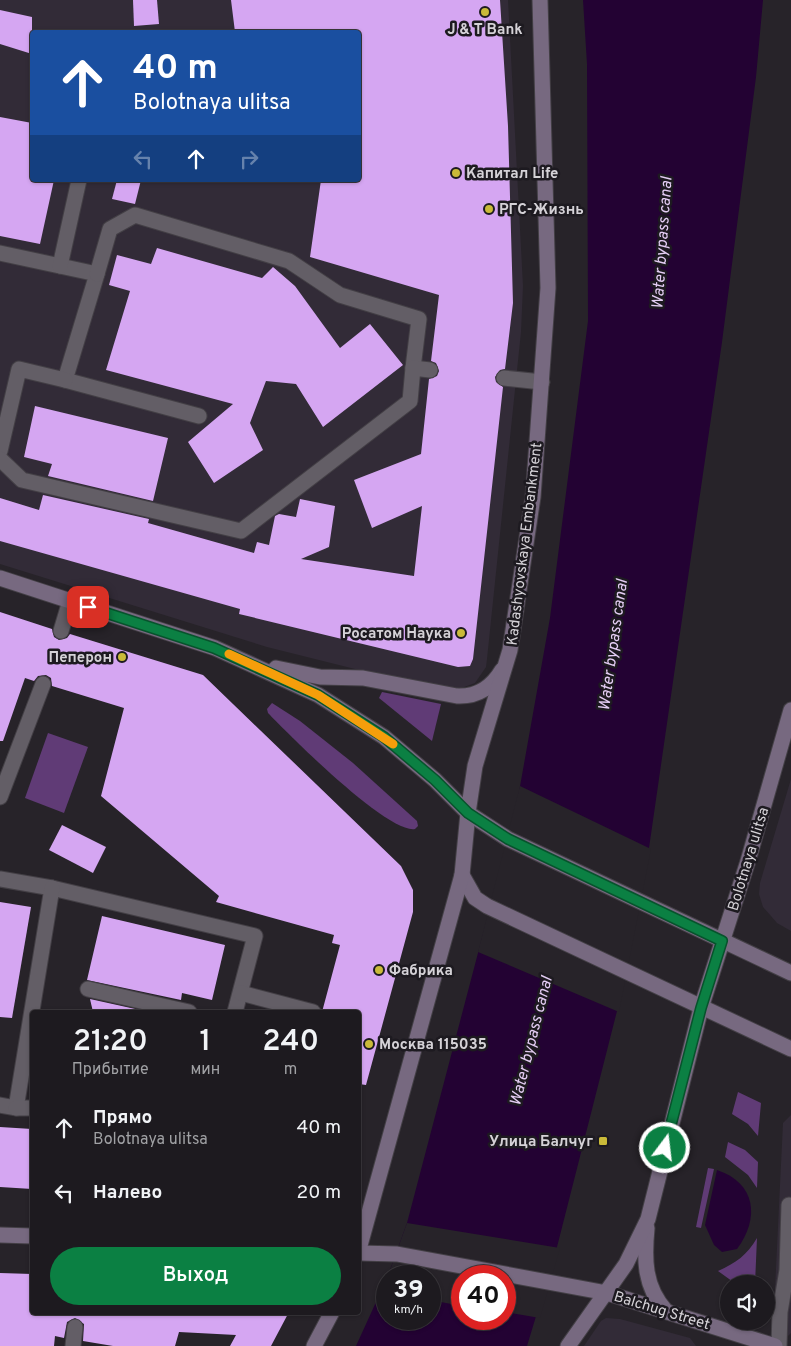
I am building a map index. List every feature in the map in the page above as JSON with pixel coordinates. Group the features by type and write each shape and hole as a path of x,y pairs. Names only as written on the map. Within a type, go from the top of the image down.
{"street":[{"name":"Kadashyovskaya Embankment","path":"361,1244 462,875 468,813 476,766 510,650 532,497 542,382 548,265 540,0"},
{"path":"0,578 214,648 318,695 384,737 435,780 468,813 508,839 791,972"},
{"path":"243,660 320,678 363,678 470,697 482,691 501,672 510,650"},
{"name":"Bolotnaya ulitsa","path":"648,1219 701,1008 748,861 791,710"},
{"path":"462,875 475,898 487,906 791,1049"},
{"path":"568,1346 626,1264 648,1219"},
{"path":"648,1219 644,1255 647,1278 655,1299 666,1311"},
{"path":"0,1235 30,1236"},
{"name":"Balchug Street","path":"361,1251 397,1254 607,1293 775,1346"},
{"path":"314,1346 330,1315"}],"lane":[{"path":"60,266 79,182"},
{"path":"0,459 22,480 241,531 410,401 419,318 340,295 289,261 135,215 110,229 64,380"},
{"path":"0,253 97,274"},
{"path":"413,368 430,370"},
{"path":"0,451 19,369 199,416"},
{"path":"504,378 542,382"},
{"path":"61,631 70,601"},
{"path":"2,788 43,684"},
{"path":"0,879 52,888 255,936 236,1010"},
{"path":"32,1010 52,888"},
{"path":"88,989 180,1010"},
{"path":"241,993 301,1010"},
{"path":"16,1108 30,1022"},
{"path":"0,1105 30,1108"},
{"path":"779,1346 780,1312 787,1270 789,1205"},
{"path":"73,1346 75,1327"}],"shaded area":[{"path":"0,0 508,0 523,286 521,332 486,667 475,683 459,689 363,671 267,647 0,564"},
{"path":"382,692 441,704 432,741 379,698"},
{"path":"272,703 300,721 353,763 417,821 418,826 415,829 402,826 362,801 296,742 268,713 267,709"},
{"path":"48,733 88,747 64,813 25,798"},
{"path":"791,779 791,931 777,923 763,907 759,894 760,883"},
{"path":"738,1092 761,1103 758,1136 748,1124 732,1114"},
{"path":"791,1115 791,1333 788,1336 773,1331 775,1330 775,1289 783,1123"},
{"path":"728,1142 745,1150 758,1162 757,1188 748,1175 725,1157"},
{"path":"708,1168 714,1169 701,1228 696,1227"},
{"path":"757,1238 755,1275 724,1275 718,1271 741,1258"},
{"path":"606,1318 620,1319 690,1338 696,1346 584,1346 601,1321"}],"water":[{"name":"Water bypass canal","path":"583,0 763,0 756,77 722,342 649,848 617,1011 557,1247 527,1346 356,1346 376,1302 376,1330 441,1330 441,1265 392,1265 407,1223 519,792 550,618 588,321 587,64"},
{"path":"717,1170 740,1183 747,1193 751,1214 749,1225 737,1249 722,1252 714,1245 705,1225"}],"pier":[{"path":"520,786 651,849 619,1012 478,952"},
{"path":"407,1223 560,1248 540,1318 516,1314 516,1265 451,1265 451,1304 441,1302 441,1265 392,1265"}],"building":[{"path":"133,0 157,0 159,24 134,26"},
{"path":"231,0 500,0 508,126 513,303 505,369 500,370 495,377 496,382 503,387 473,659 470,666 458,667 239,614 240,609 0,541 0,498 39,510 43,495 149,519 148,523 254,553 257,542 269,545 275,516 279,514 296,517 300,499 335,506 329,547 301,559 414,576 422,506 372,528 354,480 421,454 429,379 437,376 439,371 436,363 431,361 439,295 310,257 321,182 361,182 361,30 235,30"},
{"path":"0,10 32,17 30,53 0,44"},
{"path":"0,117 30,123 30,182 54,182 40,244 0,236"},
{"path":"116,182 140,182 135,204 112,199"},
{"path":"157,248 262,278 273,267 295,286 340,348 370,324 403,365 323,427 296,384 266,381 250,423 263,450 214,483 188,442 233,404 106,370 130,291 109,285 117,255 151,264"},
{"path":"35,406 168,438 153,501 48,476 52,464 24,457"},
{"path":"0,612 52,629 54,637 59,640 67,638 70,634 203,675 401,866 413,890 413,912 366,1085 361,1084 361,1010 323,1010 340,945 332,943 334,935 216,902 219,896 101,796 124,708 52,686 51,678 46,675 38,676 34,681 25,678 3,741 0,741"},
{"path":"62,825 106,847 93,873 49,850"},
{"path":"0,902 31,907 12,1018 0,1017"},
{"path":"102,916 225,945 212,1000 182,993 181,1000 87,980"},
{"path":"90,999 140,1010 93,1010"},
{"path":"0,1127 30,1129 30,1189 0,1187"},
{"path":"0,1273 30,1274 30,1315 287,1315 271,1346 230,1346 236,1335 179,1332 175,1346 113,1346 83,1341 84,1324 75,1318 67,1322 64,1338 55,1336 54,1346 0,1346"}],"slow traffic":[{"path":"229,654 318,695 393,744"}],"place":[{"name":"J & T Bank","path":"485,12"},
{"name":"Капитал Life","path":"456,173"},
{"name":"РГС-Жизнь","path":"489,209"},
{"name":"Росатом Наука","path":"461,633"},
{"name":"Пеперон","path":"122,657"},
{"name":"Фабрика","path":"379,970"},
{"name":"Москва 115035","path":"369,1044"},
{"name":"Улица Балчуг","path":"603,1141"}],"route":[{"path":"88,607 214,648 318,695 384,737 435,780 468,813 508,839 722,941 701,1008 665,1148"}]}
